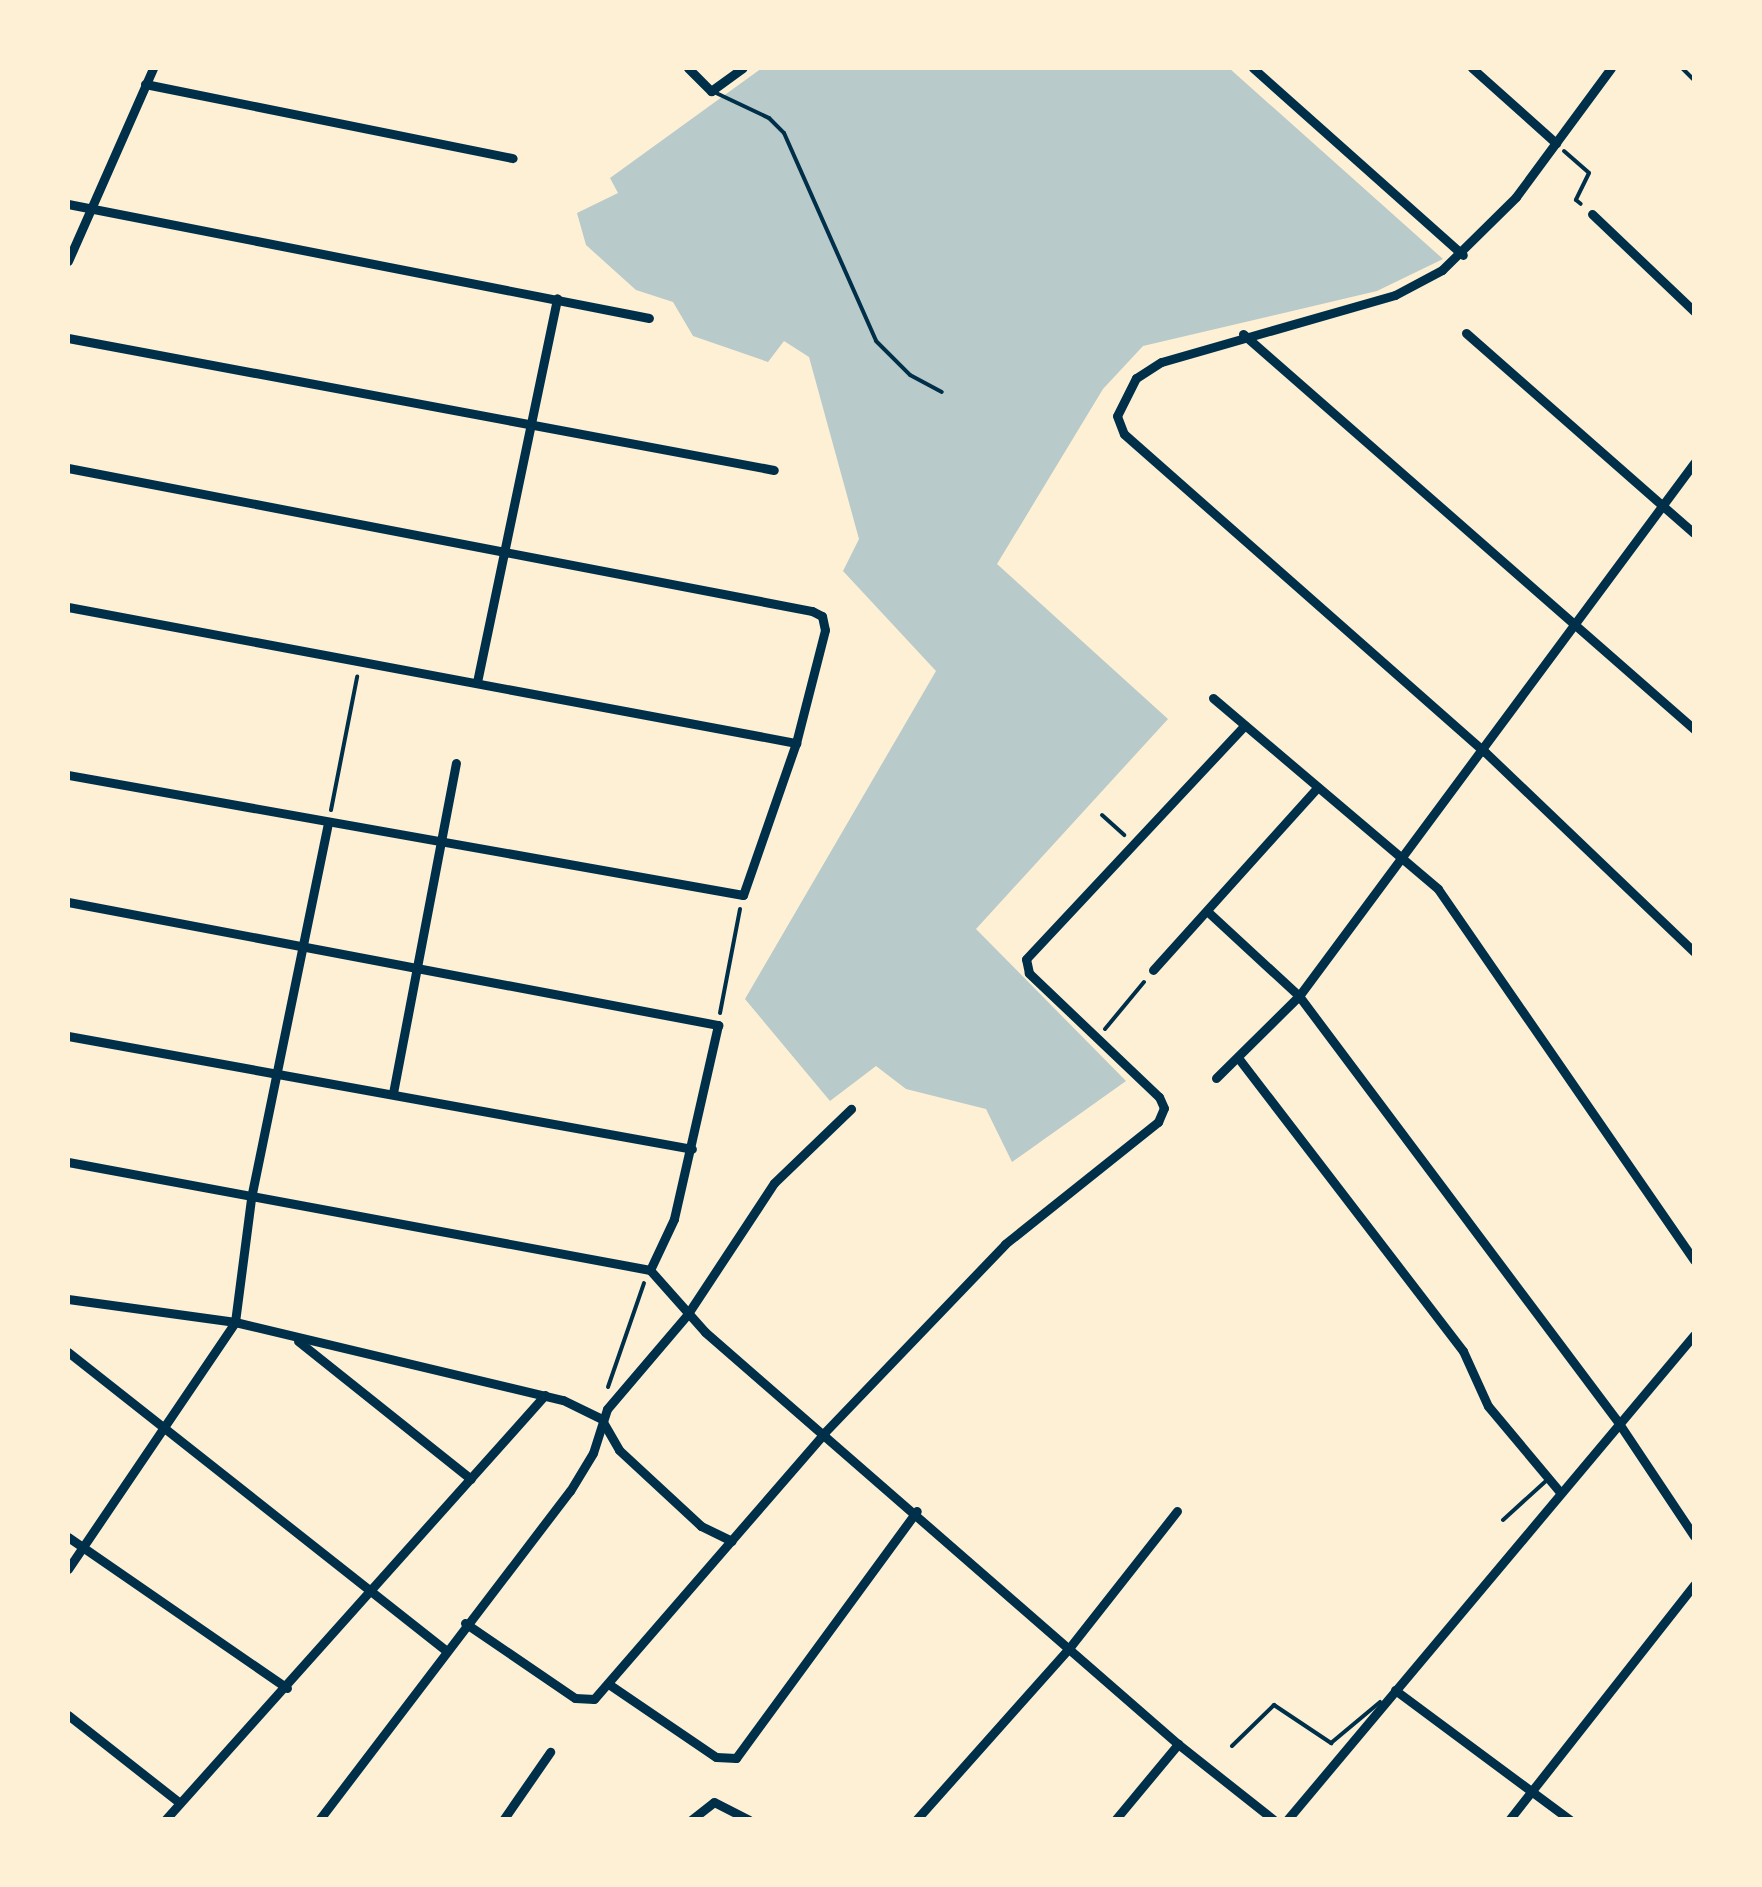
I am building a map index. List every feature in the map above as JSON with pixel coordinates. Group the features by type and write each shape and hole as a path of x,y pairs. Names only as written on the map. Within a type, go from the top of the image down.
{"street":[{"path":"68,261 153,68"},
{"path":"680,68 689,69 712,92 744,68"},
{"path":"1252,68 1462,255"},
{"path":"1472,68 1556,143"},
{"path":"1611,68 1556,143 1462,255 1395,295 1243,334 1148,369 1121,398 1117,416 1124,434 1485,752 1694,952"},
{"path":"145,84 513,158"},
{"path":"68,204 649,318"},
{"path":"1592,214 1694,311"},
{"path":"477,682 557,298"},
{"path":"1466,333 1694,533"},
{"path":"1243,334 1694,730"},
{"path":"68,338 774,470"},
{"path":"1216,1078 1239,1060 1299,996 1485,752 1694,463"},
{"path":"68,468 506,549 822,616 825,630 796,743 742,895 440,840 328,824 68,774"},
{"path":"68,607 796,743"},
{"path":"1213,698 1438,889 1694,1260"},
{"path":"465,1624 588,1702 610,1685 825,1432 1005,1244 1158,1122 1164,1108 1029,972 1026,959 1245,725"},
{"path":"393,1093 456,763"},
{"path":"1153,970 1318,787"},
{"path":"68,1569 235,1322 251,1198 299,945 328,824"},
{"path":"68,902 718,1025 674,1219 653,1274"},
{"path":"1208,912 1299,996 1618,1422 1694,1536"},
{"path":"68,1036 692,1150"},
{"path":"1239,1060 1464,1350 1488,1406 1551,1476 1559,1492"},
{"path":"319,1820 444,1649 586,1468 604,1414 687,1314 774,1184 852,1109"},
{"path":"68,1162 653,1274 687,1314 918,1512 1178,1744 1274,1820"},
{"path":"68,1299 235,1322 296,1340 545,1395 604,1414 620,1450 646,1476 701,1526 732,1542"},
{"path":"1287,1820 1694,1335"},
{"path":"296,1340 471,1479"},
{"path":"68,1352 444,1649"},
{"path":"165,1820 375,1592 545,1395"},
{"path":"610,1685 731,1761 918,1512"},
{"path":"916,1820 1070,1647 1177,1512"},
{"path":"68,1537 286,1688"},
{"path":"1509,1820 1694,1585"},
{"path":"1394,1690 1570,1820"},
{"path":"68,1714 180,1803"},
{"path":"1115,1820 1178,1744"},
{"path":"503,1820 550,1752"},
{"path":"690,1820 714,1802 749,1820"}],"lane":[{"path":"712,92 770,118 784,132 876,341 910,376 942,392"},
{"path":"1503,1520 1551,1476"},
{"path":"1232,1746 1278,1704 1331,1744 1394,1690"}],"path":[{"path":"1682,68 1694,80"},
{"path":"1556,143 1589,173 1576,200"},
{"path":"328,824 360,662"},
{"path":"1102,815 1132,843"},
{"path":"718,1025 742,895"},
{"path":"1096,1040 1153,970"},
{"path":"604,1414 618,1344 653,1274"}],"shaded area":[{"path":"762,68 1229,68 1443,259 1377,291 1143,346 1103,389 997,564 1168,719 976,929 1126,1081 1012,1162 986,1109 906,1089 876,1066 830,1101 745,999 936,671 843,571 859,539 809,357 784,341 768,362 693,336 673,302 636,290 586,245 577,213 618,193 610,178"}]}
